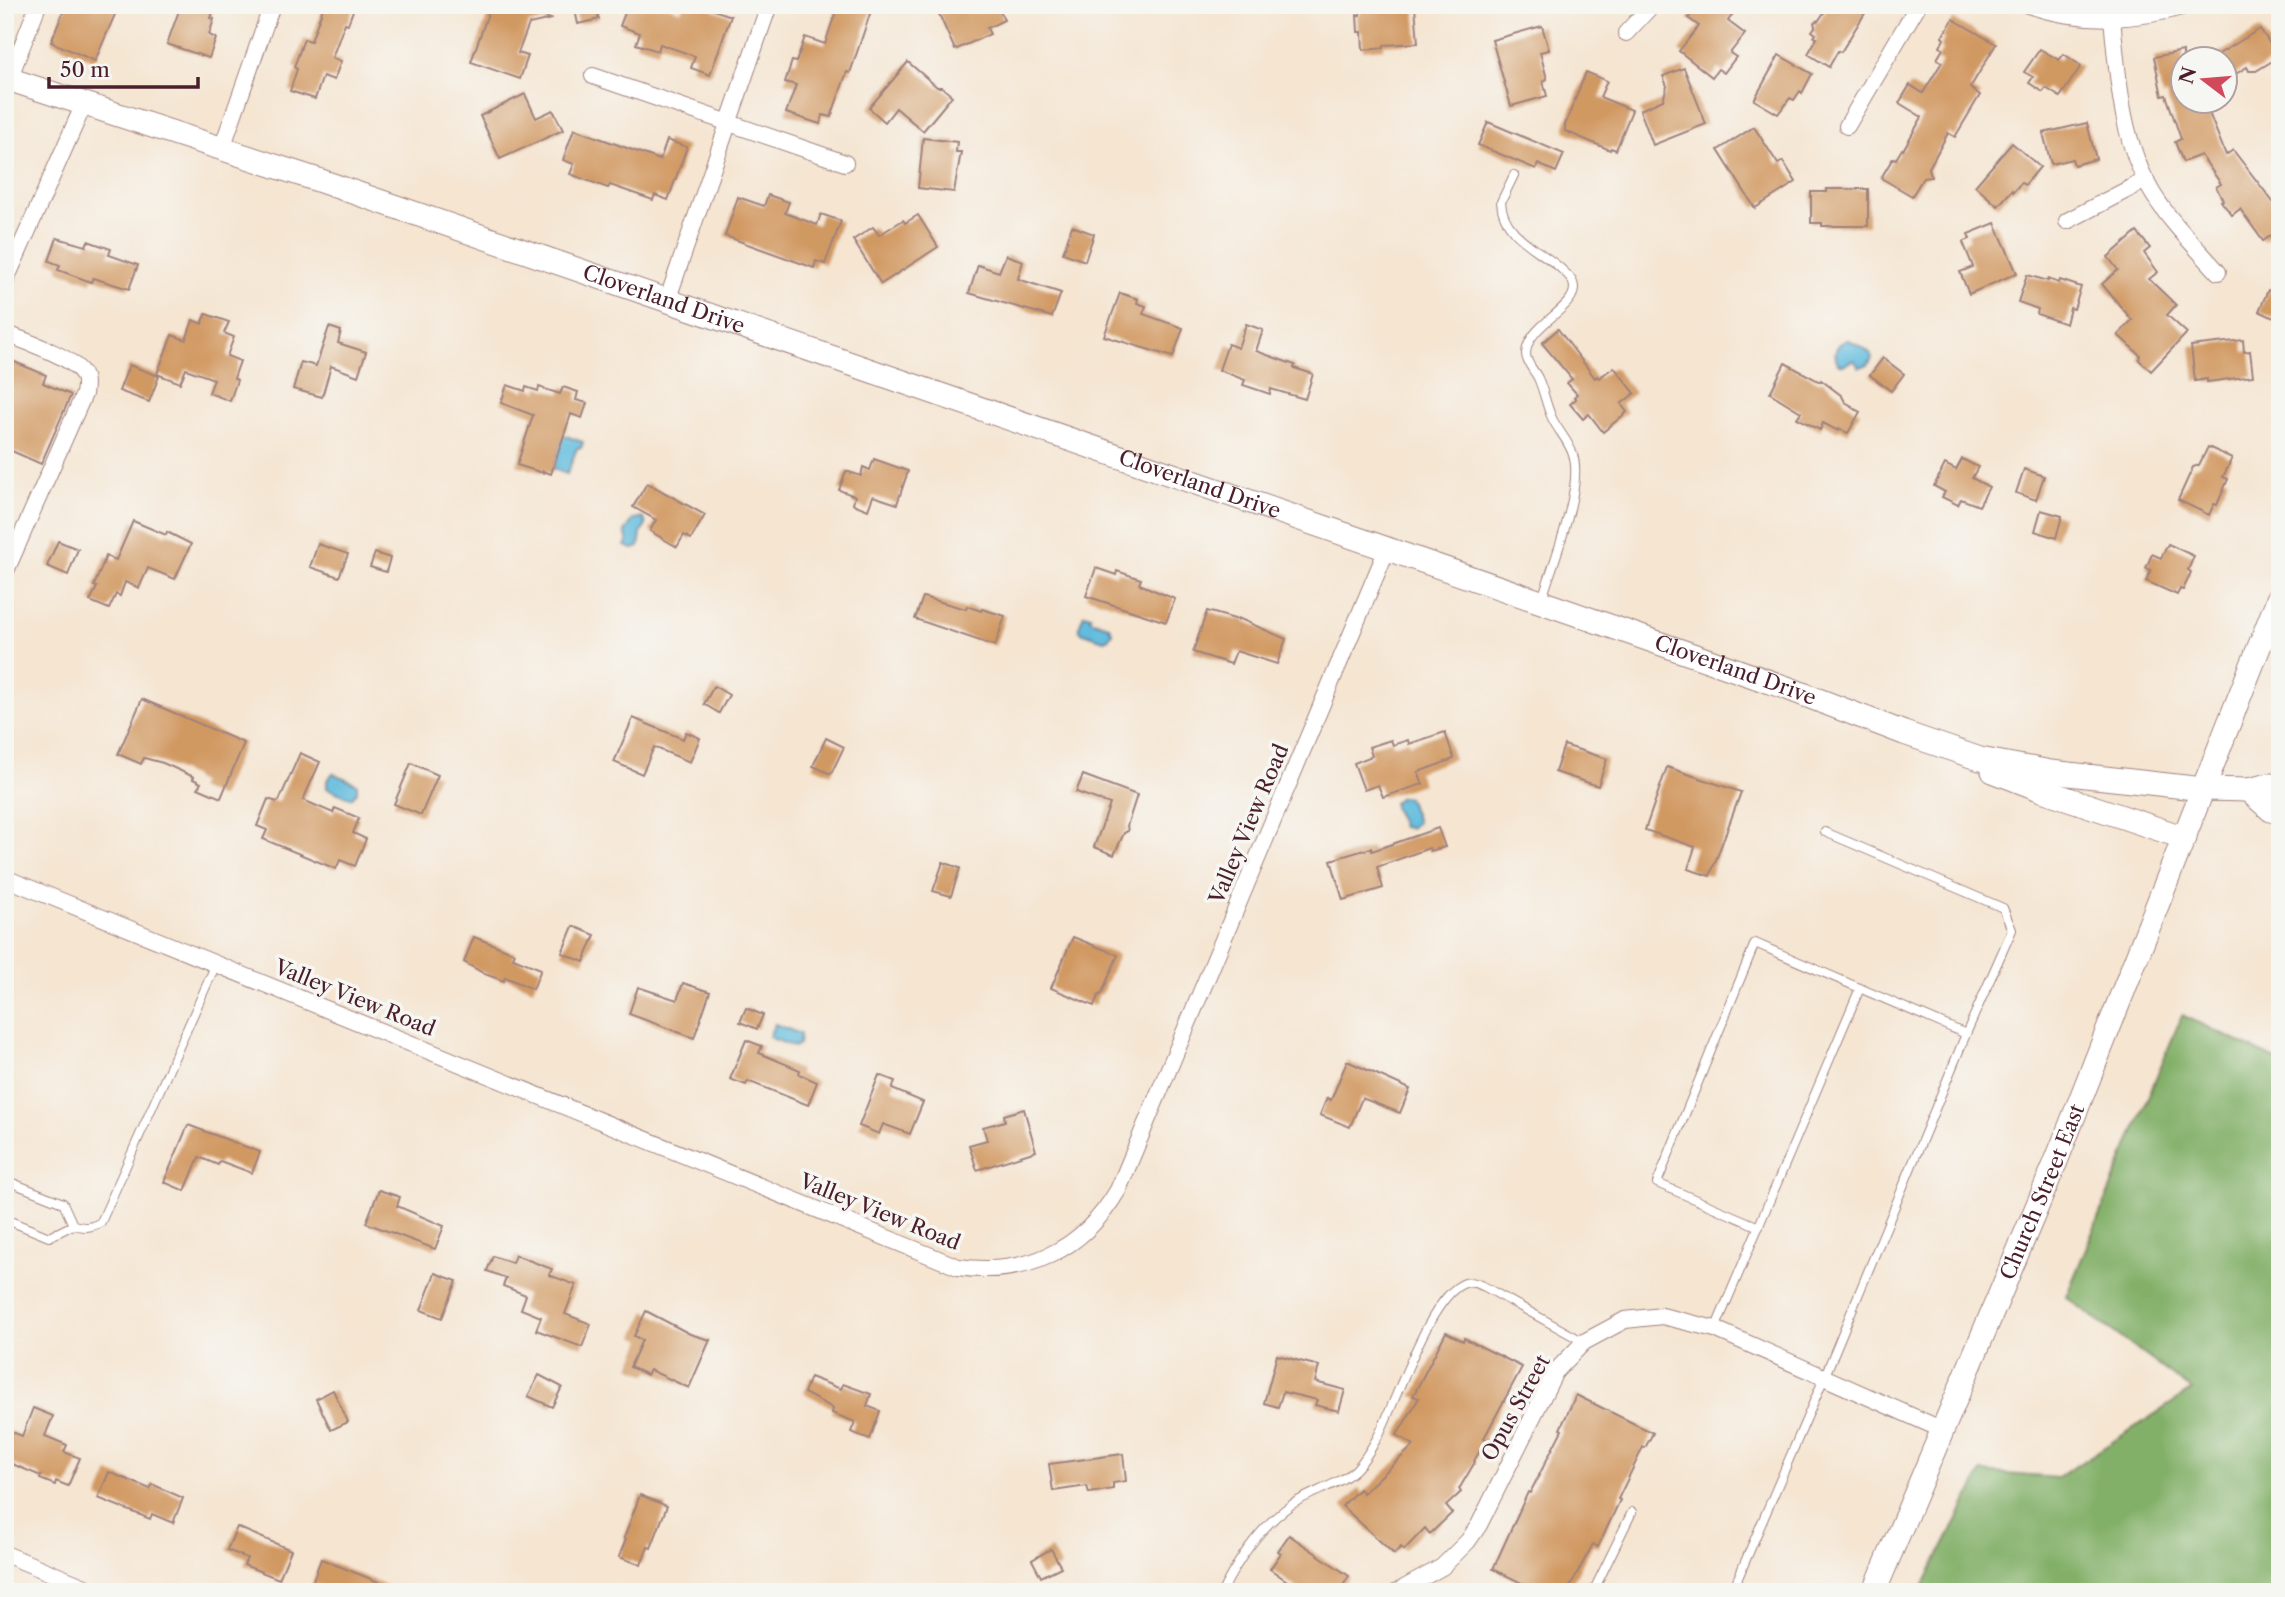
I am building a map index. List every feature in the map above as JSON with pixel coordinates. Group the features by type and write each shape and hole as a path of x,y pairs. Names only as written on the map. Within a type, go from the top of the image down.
{"street":[{"path":"7,79 38,5"},
{"path":"222,148 272,5"},
{"path":"667,301 769,5"},
{"path":"1626,33 1652,5"},
{"path":"1847,126 1918,5"},
{"path":"2028,5 2067,14 2112,18 2142,16 2189,5"},
{"path":"2112,18 2121,106 2146,180 2165,211 2218,272"},
{"path":"593,76 845,163"},
{"name":"Cloverland Drive","path":"7,79 222,148 1541,602 1787,688 1954,751 1980,759 2051,772 2203,789 2248,790 2270,785 2280,786"},
{"path":"5,282 84,104"},
{"path":"2067,221 2146,180"},
{"path":"5,333 72,362 84,376 85,383 84,394 5,573"},
{"name":"Valley View Road","path":"5,877 958,1267 1005,1269 1034,1262 1064,1248 1102,1214 1118,1190 1387,549"},
{"path":"2203,789 2280,594"},
{"path":"1954,751 1999,774 2185,838"},
{"name":"Church Street East","path":"1874,1592 2055,1164 2203,789"},
{"path":"2248,790 2271,810 2280,813"},
{"name":"Opus Street","path":"1397,1592 1442,1567 1468,1541 1479,1525 1555,1372 1584,1342 1625,1320 1662,1316 1715,1329 1943,1430"},
{"path":"5,1554 97,1592"}],"lane":[{"path":"1514,175 1501,202 1505,220 1519,237 1570,277 1574,288 1571,300 1535,331 1526,355 1543,390 1551,417 1573,455 1576,470 1566,521 1541,602"},
{"path":"1732,1592 2012,930 2003,908 1825,832"},
{"path":"1759,1227 1657,1183 1755,943 1966,1034"},
{"path":"5,1219 50,1237 73,1225 84,1228 101,1222 216,964"},
{"path":"1715,1329 1860,988"},
{"path":"5,1180 63,1202 73,1225"},
{"path":"1222,1592 1250,1546 1272,1522 1290,1506 1355,1470 1366,1457 1378,1437 1429,1323 1457,1288 1473,1282 1485,1287 1584,1342"},
{"path":"1593,1592 1632,1512"}],"green space":[{"path":"2182,1015 2280,1062 2280,1592 1920,1592 1982,1472 2057,1478 2192,1390 2066,1297"}],"water":[{"path":"1848,340 1870,353 1872,358 1868,365 1859,367 1854,360 1843,365 1838,363 1835,355 1837,348"},
{"path":"563,435 583,442 581,448 577,448 567,474 553,469"},
{"path":"644,519 646,525 641,533 639,547 633,549 625,546 628,541 625,532 633,520"},
{"path":"1084,614 1091,616 1090,620 1109,626 1112,632 1109,638 1104,640 1081,632 1079,627"},
{"path":"333,773 357,784 357,792 351,798 327,788 327,780"},
{"path":"1400,797 1408,798 1417,822 1410,828 1402,827 1393,803"},
{"path":"775,1024 800,1034 799,1044 794,1047 771,1038 769,1036"}],"building":[{"path":"66,5 119,5 95,61 51,42"},
{"path":"181,5 202,5 214,9 209,35 216,38 209,58 167,44"},
{"path":"324,5 355,5 332,58 341,61 334,80 323,76 315,99 290,91 297,69 294,67 304,39 311,41"},
{"path":"491,5 511,5 551,19 529,24 518,53 528,56 520,79 471,62"},
{"path":"574,5 595,5 599,19 578,24"},
{"path":"628,5 665,5 681,11 683,5 700,5 731,16 710,75 691,68 695,56 660,44 658,51 636,44 640,33 620,26"},
{"path":"838,5 873,5 850,73 847,72 831,117 823,115 820,124 786,113 796,85 785,82 792,61 796,62 805,37 825,44"},
{"path":"952,5 997,5 1004,20 987,28 990,34 955,50 938,12"},
{"path":"1360,5 1415,6 1418,43 1384,45 1384,48 1363,50 1362,32 1358,32 1357,15 1360,15"},
{"path":"1699,5 1739,5 1728,21 1745,34 1730,53 1736,57 1724,73 1718,69 1712,77 1679,51 1699,26 1688,18"},
{"path":"1829,5 1870,5 1829,67 1808,54 1817,38 1812,31 1814,22 1819,20"},
{"path":"1953,19 1996,44 1970,88 1980,95 1955,137 1948,133 1929,168 1931,177 1923,178 1912,196 1881,178 1893,158 1896,159 1903,150 1922,117 1899,103 1910,85 1923,93 1942,62 1937,59 1943,49 1940,47 1944,39 1942,37"},
{"path":"1542,26 1549,50 1540,52 1547,79 1543,81 1547,96 1511,106 1492,40"},
{"path":"2260,29 2279,57 2256,71 2249,71 2247,67 2240,71 2240,46 2232,46"},
{"path":"2040,49 2059,60 2064,54 2081,66 2060,97 2046,88 2043,92 2029,83 2033,77 2024,72"},
{"path":"2170,54 2170,107 2166,95 2162,96 2154,57"},
{"path":"1779,55 1812,74 1802,93 1800,91 1794,100 1790,98 1778,114 1754,100"},
{"path":"908,62 952,96 923,131 896,108 885,122 869,108"},
{"path":"1684,68 1706,124 1653,145 1640,110 1663,100 1667,86 1663,76"},
{"path":"1586,72 1607,81 1600,97 1632,110 1616,150 1565,131"},
{"path":"525,94 536,118 553,110 563,130 500,159 480,116"},
{"path":"2173,116 2210,116 2226,155 2233,150 2280,211 2280,229 2263,241 2240,209 2232,215 2221,201 2223,200 2216,187 2221,184 2201,155 2183,162 2175,142 2181,139"},
{"path":"1488,122 1564,154 1556,172 1538,164 1536,169 1478,145"},
{"path":"2087,123 2096,159 2074,165 2072,159 2051,164 2043,133"},
{"path":"1754,127 1778,164 1783,161 1796,182 1755,208 1718,150"},
{"path":"574,129 660,160 667,140 687,147 668,200 655,195 653,200 570,174 574,164 563,160"},
{"path":"923,138 957,142 956,152 961,152 954,192 918,188"},
{"path":"2012,143 2040,167 2025,185 2021,183 2013,192 2012,190 1998,206 1975,186"},
{"path":"1827,189 1868,189 1868,226 1822,226 1822,223 1811,223 1811,192 1827,192"},
{"path":"768,195 789,202 785,213 817,225 821,214 841,221 825,264 816,261 814,268 725,236 738,197 764,206"},
{"path":"918,215 938,247 881,284 853,240 873,227 879,235 903,220 905,223"},
{"path":"1995,223 2017,273 1969,294 1960,272 1973,267 1963,242 1970,239 1968,234"},
{"path":"1072,226 1094,234 1085,261 1063,253"},
{"path":"2137,232 2150,248 2144,253 2158,272 2149,279 2176,305 2167,315 2187,333 2151,371 2139,360 2140,355 2118,335 2132,320 2102,284 2118,270 2108,257"},
{"path":"57,238 86,246 88,241 111,249 109,255 138,265 129,289 93,278 91,282 58,270 60,265 49,261"},
{"path":"1006,255 1023,261 1018,279 1061,293 1052,317 969,293 978,265 999,272"},
{"path":"2027,275 2059,283 2060,280 2081,287 2074,309 2070,308 2066,324 2037,314 2038,309 2018,302"},
{"path":"2268,290 2280,296 2280,321 2259,311"},
{"path":"1120,293 1138,299 1137,303 1146,306 1143,314 1183,328 1173,357 1104,336"},
{"path":"206,314 229,322 224,333 234,337 227,356 240,361 230,401 209,393 214,379 186,369 180,383 157,374 172,335 186,340 193,320 202,324"},
{"path":"1246,324 1263,330 1256,351 1313,374 1305,399 1271,389 1270,394 1243,385 1245,380 1219,370 1228,344 1238,348"},
{"path":"329,327 341,331 338,343 366,352 358,376 331,366 322,397 293,389 301,362 316,366"},
{"path":"1558,329 1595,378 1614,367 1635,393 1621,404 1627,412 1603,432 1589,414 1583,419 1570,404 1577,394 1567,383 1572,379 1542,343"},
{"path":"2243,340 2244,352 2250,351 2253,376 2195,381 2191,346"},
{"path":"5,358 46,375 43,383 71,395 41,464 5,448"},
{"path":"1883,358 1904,374 1891,391 1870,375"},
{"path":"1785,363 1820,382 1821,380 1860,412 1848,433 1823,423 1820,430 1797,418 1801,412 1770,393"},
{"path":"129,365 159,376 149,402 119,391"},
{"path":"507,385 525,391 526,387 538,391 539,387 560,394 563,387 578,392 576,400 587,403 582,418 571,414 551,474 517,465 533,415 501,403"},
{"path":"2208,447 2232,458 2223,477 2228,479 2217,505 2214,504 2209,515 2178,500 2193,467 2199,465"},
{"path":"874,459 908,471 897,504 873,496 868,510 853,504 855,496 839,490 846,471 861,476 863,467 870,470"},
{"path":"1962,459 1978,467 1972,478 1989,487 1979,506 1961,499 1958,505 1942,497 1945,492 1934,486 1945,464 1956,470"},
{"path":"2024,469 2044,476 2036,500 2016,493"},
{"path":"647,483 705,515 691,539 684,535 677,547 650,531 656,520 633,507"},
{"path":"2041,510 2062,516 2056,538 2035,531"},
{"path":"133,521 166,535 167,532 191,544 175,579 148,568 139,588 125,582 120,596 116,594 109,609 90,601 97,587 94,586 106,556 116,560"},
{"path":"58,541 78,549 68,575 47,566"},
{"path":"318,544 348,554 339,577 310,567"},
{"path":"2168,544 2194,556 2188,570 2191,572 2183,590 2180,589 2177,595 2146,581 2151,570 2146,568 2152,554 2161,558"},
{"path":"375,553 390,558 386,572 370,567"},
{"path":"1096,568 1141,579 1139,584 1175,599 1166,622 1086,596"},
{"path":"923,597 1005,616 995,646 915,619"},
{"path":"1207,611 1238,618 1286,639 1277,664 1236,651 1231,664 1193,652"},
{"path":"714,686 729,695 719,713 704,704"},
{"path":"142,699 244,743 221,798 198,788 201,783 193,779 194,777 163,763 144,758 141,764 118,754"},
{"path":"633,718 683,739 686,732 700,738 690,762 654,747 642,774 614,762"},
{"path":"1445,732 1454,759 1418,772 1423,784 1383,797 1378,785 1364,790 1354,763 1372,756 1369,747 1391,740 1393,745 1408,740 1409,744"},
{"path":"826,738 844,747 831,774 813,766"},
{"path":"1564,745 1607,759 1598,786 1555,772"},
{"path":"300,753 320,762 303,800 333,813 335,808 359,818 353,833 366,839 355,866 340,860 336,869 263,839 267,830 257,826 268,799 279,801"},
{"path":"411,763 438,775 421,815 394,804"},
{"path":"1667,767 1741,792 1710,876 1688,869 1695,847 1645,830"},
{"path":"1083,775 1137,795 1127,826 1128,831 1124,833 1114,855 1094,847 1110,804 1076,792"},
{"path":"1438,828 1445,847 1430,851 1429,848 1377,867 1383,888 1343,900 1331,860 1371,848 1372,851"},
{"path":"943,862 960,868 951,896 933,891"},
{"path":"573,926 595,935 584,962 562,953"},
{"path":"474,937 515,953 513,958 541,969 533,989 505,977 504,981 485,974 464,962"},
{"path":"1073,937 1118,955 1094,1006 1051,988"},
{"path":"683,983 710,992 694,1038 629,1014 638,987 677,1000"},
{"path":"746,1008 763,1015 757,1029 740,1022"},
{"path":"746,1040 762,1046 759,1053 800,1070 799,1074 817,1082 808,1105 748,1081 746,1085 730,1079"},
{"path":"1347,1061 1410,1089 1400,1113 1362,1098 1350,1127 1320,1115 1327,1098 1331,1100"},
{"path":"879,1075 895,1081 892,1089 923,1102 910,1134 883,1124 879,1134 859,1126"},
{"path":"1024,1109 1036,1151 977,1170 969,1145 987,1140 983,1127 1005,1121 1004,1115"},
{"path":"188,1125 260,1152 252,1173 220,1161 218,1165 199,1157 185,1191 164,1182"},
{"path":"379,1190 400,1197 397,1206 444,1226 435,1249 366,1223"},
{"path":"515,1255 552,1269 549,1275 576,1285 565,1314 591,1324 582,1347 536,1330 541,1317 521,1309 526,1295 503,1286 506,1278 487,1271 493,1256 512,1263"},
{"path":"435,1273 457,1281 442,1318 421,1310"},
{"path":"646,1311 690,1334 710,1340 689,1388 650,1370 647,1375 630,1367 642,1340 634,1336"},
{"path":"1446,1332 1522,1367 1459,1489 1461,1492 1446,1506 1452,1513 1430,1534 1425,1528 1404,1550 1401,1547 1394,1554 1342,1506 1359,1489 1363,1493 1414,1445 1397,1435 1419,1398 1413,1396"},
{"path":"1277,1355 1319,1366 1315,1382 1345,1390 1339,1411 1315,1405 1317,1400 1283,1392 1278,1407 1264,1403"},
{"path":"539,1375 562,1387 552,1407 528,1396"},
{"path":"810,1377 841,1389 843,1384 871,1394 867,1406 880,1411 870,1439 851,1432 855,1422 832,1413 833,1408 804,1393"},
{"path":"333,1390 348,1422 331,1430 316,1399"},
{"path":"1576,1395 1653,1433 1645,1448 1643,1447 1598,1547 1593,1544 1567,1592 1540,1592 1493,1569 1528,1492 1530,1493 1562,1430 1560,1429"},
{"path":"33,1408 53,1416 45,1436 67,1445 64,1452 80,1458 68,1486 56,1481 55,1485 5,1461 5,1429 22,1436"},
{"path":"1123,1454 1126,1481 1113,1483 1113,1489 1089,1493 1087,1486 1053,1491 1049,1464"},
{"path":"109,1472 150,1489 152,1484 183,1498 173,1523 152,1514 150,1519 98,1498"},
{"path":"640,1495 667,1506 651,1548 648,1547 641,1565 619,1557"},
{"path":"237,1527 291,1550 279,1579 244,1565 247,1558 227,1550"},
{"path":"1289,1535 1349,1576 1339,1592 1303,1592 1270,1569"},
{"path":"1051,1549 1061,1567 1041,1577 1032,1560"},
{"path":"321,1559 401,1592 334,1592 312,1583"}]}
